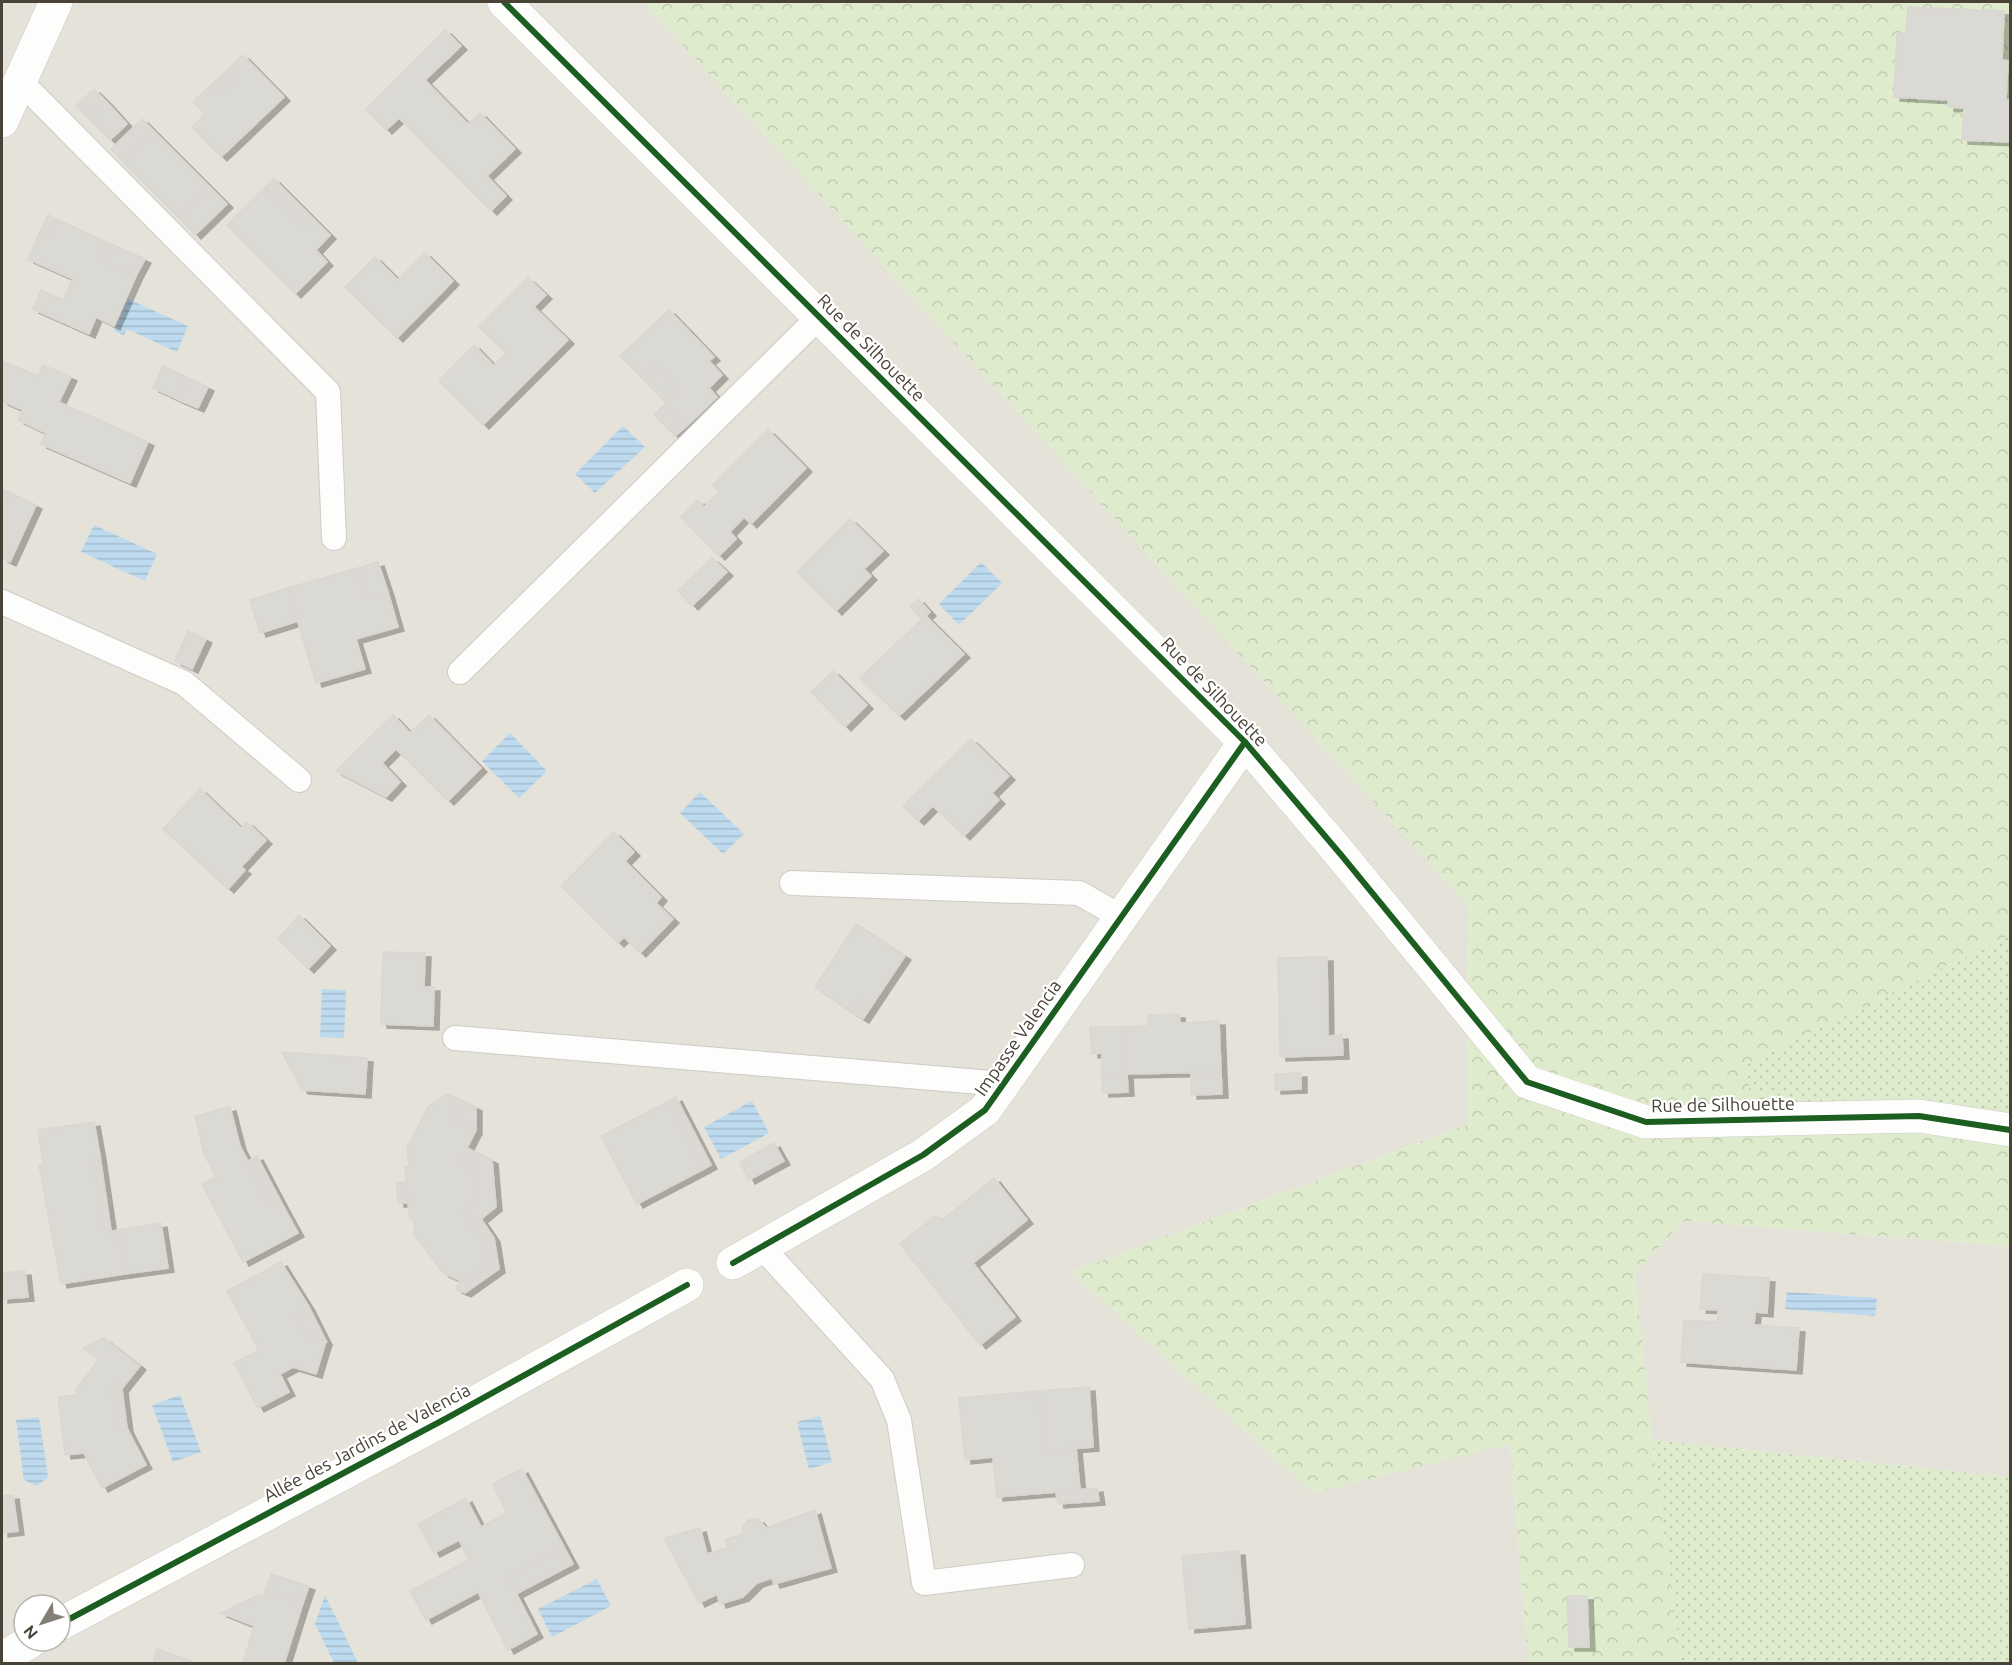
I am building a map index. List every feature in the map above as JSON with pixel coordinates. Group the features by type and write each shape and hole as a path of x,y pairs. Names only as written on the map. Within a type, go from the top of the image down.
{"street":[{"path":"2,121 56,2"},
{"name":"Rue de Silhouette","path":"504,2 1245,742 1342,856 1527,1082 1646,1122 1919,1116 2010,1130"},
{"name":"Impasse Valencia","path":"733,1263 923,1155 985,1110 1245,742"},
{"name":"Allée des Jardins de Valencia","path":"72,1618 437,1423 687,1285"}],"lane":[{"path":"20,81 328,392 334,538"},
{"path":"459,672 819,317"},
{"path":"2,602 184,683 299,780"},
{"path":"792,883 1079,893 1121,917"},
{"path":"454,1038 1004,1084"},
{"path":"761,1246 882,1378 899,1420 924,1583 1072,1565"}],"shaded area":[{"path":"2,2 643,2 1467,904 1468,1124 1071,1272 1313,1493 1510,1443 1528,1663 2,1664"},
{"path":"1684,1221 2010,1246 2010,1477 1652,1440 1635,1272"}],"green space":[{"path":"643,2 2010,2 2010,935 1747,1064 1749,1091 2010,1139 2010,1246 1684,1221 1635,1272 1654,1457 1681,1663 1528,1663 1510,1444 1313,1493 1071,1272 1468,1124 1467,904"},
{"path":"2010,935 2010,1139 1749,1091 1747,1064"},
{"path":"1652,1440 2010,1477 2010,1663 1681,1663"}],"water":[{"path":"128,299 188,326 177,352 127,329 124,335 114,331"},
{"path":"623,426 645,447 595,493 575,474"},
{"path":"94,525 157,554 145,581 81,552"},
{"path":"981,562 1002,583 959,625 939,604"},
{"path":"510,733 547,771 519,798 482,761"},
{"path":"700,792 744,834 723,854 680,813"},
{"path":"322,989 346,990 344,1038 320,1037"},
{"path":"752,1101 769,1133 721,1159 704,1127"},
{"path":"1787,1292 1877,1298 1875,1316 1785,1309"},
{"path":"180,1395 201,1452 173,1462 152,1405"},
{"path":"820,1416 832,1462 809,1469 797,1422"},
{"path":"39,1417 48,1477 37,1486 24,1480 16,1420"},
{"path":"597,1579 611,1606 552,1637 538,1609"},
{"path":"325,1595 358,1663 334,1663 315,1624"}],"building":[{"path":"1908,7 2004,11 2002,60 2008,61 2006,100 2010,100 2010,142 1962,140 1964,108 1948,107 1948,100 1894,97 1897,33 1906,34"},
{"path":"445,30 461,46 425,80 468,124 480,113 515,149 487,176 506,196 491,211 399,118 386,130 366,109"},
{"path":"243,55 284,97 221,157 192,127 205,114 193,102 211,85 219,94 233,81 225,72"},
{"path":"225,72 233,81 219,94 211,85"},
{"path":"94,89 107,102 89,119 76,106"},
{"path":"107,102 127,124 110,140 89,119"},
{"path":"142,119 154,131 123,162 111,149"},
{"path":"154,131 209,186 178,217 123,162"},
{"path":"274,179 311,216 303,225 265,187"},
{"path":"209,186 227,204 195,235 178,217"},
{"path":"265,187 303,225 311,216 330,235 316,250 327,262 295,294 227,225"},
{"path":"48,215 56,219 48,238 39,234"},
{"path":"56,219 109,243 101,260 136,276 114,326 96,317 89,334 33,309 41,290 63,300 73,279 28,259 39,234 48,238"},
{"path":"109,243 145,259 136,276 101,260"},
{"path":"425,253 453,281 397,338 345,287 375,257 398,280"},
{"path":"528,278 546,295 534,307 568,340 483,425 439,381 474,345 494,366 506,353 479,327"},
{"path":"669,310 714,357 709,361 722,375 709,388 717,397 687,426 666,403 679,391 654,364 641,377 620,356"},
{"path":"2,361 38,376 43,365 71,377 59,402 148,442 130,483 41,444 46,433 18,420 23,410 2,401"},
{"path":"654,364 679,391 666,403 641,377"},
{"path":"163,366 189,378 179,400 153,388"},
{"path":"189,378 208,387 198,408 179,400"},
{"path":"666,403 687,426 675,436 654,415"},
{"path":"768,430 806,468 751,524 744,517 730,532 736,539 719,556 681,517 698,500 704,507 719,492 713,485"},
{"path":"2,489 11,493 6,504 2,502"},
{"path":"11,493 36,505 10,562 2,558 2,502 6,504"},
{"path":"850,519 883,551 864,569 871,576 836,611 797,572"},
{"path":"712,558 727,572 692,606 678,591"},
{"path":"378,562 388,592 367,598 358,568"},
{"path":"358,568 367,598 388,592 398,627 356,639 365,669 316,683 288,588"},
{"path":"288,588 298,621 260,633 250,600"},
{"path":"918,599 930,612 926,616 964,654 899,716 860,678 922,619 910,607"},
{"path":"188,631 206,639 192,669 175,661"},
{"path":"833,671 867,705 845,727 811,692"},
{"path":"393,715 410,733 429,715 481,768 448,801 396,749 382,763 400,782 386,797 336,771"},
{"path":"971,739 1009,776 992,793 999,800 964,836 933,806 918,821 903,806"},
{"path":"200,789 241,828 247,822 266,840 241,867 245,870 228,889 163,829"},
{"path":"614,832 634,852 625,861 661,897 656,903 673,919 640,953 624,937 618,943 561,886"},
{"path":"299,915 330,946 308,969 278,939"},
{"path":"856,924 905,956 871,1007 860,999 851,1012 815,987"},
{"path":"383,952 425,953 424,987 434,987 433,1026 381,1024"},
{"path":"1327,957 1328,1036 1342,1035 1343,1055 1280,1057 1278,958"},
{"path":"860,999 871,1007 863,1019 851,1012"},
{"path":"1179,1014 1180,1023 1219,1021 1221,1072 1127,1074 1124,1027 1148,1026 1148,1015"},
{"path":"1090,1027 1124,1027 1127,1074 1102,1075 1102,1053 1092,1054"},
{"path":"282,1052 367,1058 365,1094 302,1090"},
{"path":"1221,1072 1222,1094 1191,1095 1191,1073"},
{"path":"1301,1073 1301,1089 1275,1090 1275,1074"},
{"path":"1127,1074 1128,1092 1103,1093 1102,1075"},
{"path":"447,1094 461,1100 453,1118 476,1130 460,1162 473,1168 477,1184 477,1203 464,1212 485,1242 488,1264 463,1282 443,1273 415,1236 414,1218 410,1218 407,1194 405,1166 409,1166 407,1148 428,1107"},
{"path":"676,1097 711,1165 704,1169 669,1101"},
{"path":"461,1100 476,1107 476,1130 453,1118"},
{"path":"669,1101 704,1169 637,1204 601,1136"},
{"path":"230,1107 240,1146 271,1204 280,1200 298,1233 243,1262 202,1184 216,1177 204,1154 195,1116"},
{"path":"94,1122 100,1156 94,1158 105,1232 118,1230 125,1274 61,1284 39,1165 43,1164 38,1130"},
{"path":"774,1143 784,1161 749,1180 740,1162"},
{"path":"467,1148 492,1160 496,1207 481,1219 494,1238 499,1269 465,1293 456,1289 460,1280 463,1282 488,1264 485,1242 464,1212 477,1203 478,1188 473,1168 460,1162"},
{"path":"100,1156 111,1231 105,1232 94,1158"},
{"path":"257,1156 280,1200 271,1204 248,1161"},
{"path":"994,1178 1027,1220 973,1263 1015,1317 980,1345 900,1244 936,1215 941,1221"},
{"path":"406,1182 408,1203 398,1203 397,1183"},
{"path":"161,1223 168,1268 125,1274 118,1230"},
{"path":"281,1262 309,1307 295,1315 306,1334 326,1341 316,1374 293,1367 280,1374 289,1392 258,1408 234,1363 259,1350 227,1291"},
{"path":"25,1271 28,1297 2,1299 2,1273"},
{"path":"1703,1274 1769,1278 1767,1313 1755,1312 1754,1325 1799,1328 1796,1370 1681,1362 1684,1320 1717,1322 1718,1310 1700,1309"},
{"path":"309,1307 326,1341 306,1334 295,1315"},
{"path":"104,1338 140,1366 124,1386 119,1382 112,1390 118,1429 127,1428 146,1465 102,1488 84,1453 65,1455 58,1397 76,1395 76,1389 99,1359 83,1348"},
{"path":"119,1382 124,1386 122,1389 127,1428 118,1429 112,1390"},
{"path":"1089,1387 1093,1447 1044,1451 1039,1391"},
{"path":"1039,1391 1044,1451 1076,1448 1080,1490 997,1497 993,1457 965,1460 959,1398"},
{"path":"522,1469 564,1547 508,1577 537,1634 508,1650 478,1592 426,1620 410,1591 469,1560 459,1540 434,1553 418,1524 466,1498 481,1527 507,1513 493,1484"},
{"path":"1097,1488 1099,1501 1058,1504 1056,1492"},
{"path":"13,1495 18,1531 2,1533 2,1496"},
{"path":"815,1510 831,1568 774,1584 772,1578 757,1583 743,1597 720,1604 717,1594 699,1603 664,1538 700,1528 707,1554 728,1548 726,1539 742,1535 743,1526 748,1520 758,1519 766,1528"},
{"path":"564,1547 573,1564 516,1594 508,1577"},
{"path":"1239,1551 1245,1624 1189,1629 1182,1556"},
{"path":"271,1574 309,1586 303,1603 265,1590"},
{"path":"265,1590 303,1603 284,1664 243,1664 254,1626 221,1613 258,1595 264,1597"},
{"path":"1567,1596 1587,1596 1589,1647 1569,1647"},
{"path":"157,1649 168,1653 165,1664 153,1664"},
{"path":"168,1653 200,1664 165,1664"}],"cycle path":[{"path":"504,2 1245,742 1342,856 1527,1082 1646,1122 1919,1116 2010,1130"},
{"path":"733,1263 923,1155 985,1110 1245,742"},
{"path":"72,1618 447,1418 687,1285"}]}
